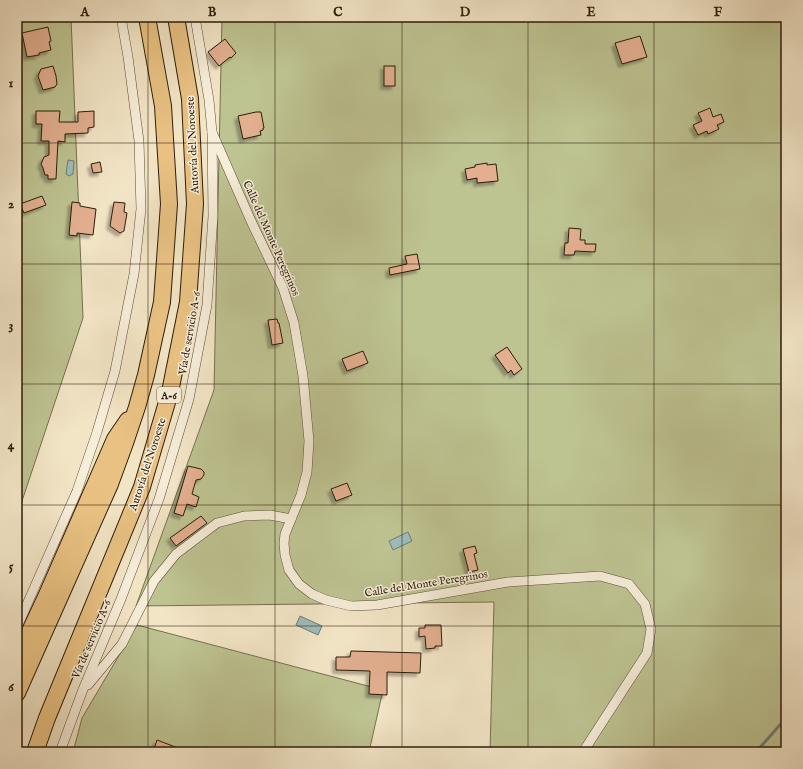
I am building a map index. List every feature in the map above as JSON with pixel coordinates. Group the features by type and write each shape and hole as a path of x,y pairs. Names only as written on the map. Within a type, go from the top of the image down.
{"highway":[{"name":"A-6","path":"17,693 110,484 137,407 162,302 169,204 163,106 147,17"},
{"name":"Autovía del Noroeste","path":"34,752 142,488 170,392 188,302 195,204 190,99 176,17"},
{"path":"17,659 46,597 115,439 137,407"}],"street":[{"path":"17,627 77,491 97,432 115,371 134,274 141,209 139,141 121,17"},
{"name":"Vía de servicio A-6","path":"60,752 82,692 121,599 159,499 189,399 207,305 213,216 212,132 209,100 195,17"},
{"name":"Calle del Monte Peregrinos","path":"212,132 251,221 283,288 294,323 303,376 309,441 307,472 301,495 285,534 285,555 289,570 299,584 312,594 326,600 351,606 377,605 508,582 600,576 629,584 645,604 651,629 647,653 583,752"},
{"path":"82,692 122,644 154,581 176,554 217,523 244,516 270,515 291,519"}],"green space":[{"path":"17,17 71,17 83,318 17,516"},
{"path":"222,17 786,17 786,752 490,752 494,602 136,606 214,390"},
{"path":"137,625 383,690 369,752 73,752 82,718"}],"water":[{"path":"68,160 74,161 73,174 69,176 66,174"},
{"path":"408,532 412,541 393,550 389,541"},
{"path":"300,616 322,626 318,635 296,625"}],"building":[{"path":"48,27 51,50 39,53 39,55 27,57 22,33"},
{"path":"640,36 647,57 622,64 615,43"},
{"path":"225,39 236,53 219,66 208,52"},
{"path":"53,66 57,84 55,87 43,90 38,76 41,69"},
{"path":"384,66 395,66 395,86 384,86"},
{"path":"710,108 713,117 721,114 724,122 717,125 719,129 708,134 707,131 698,135 693,125 702,121 698,113"},
{"path":"36,111 60,111 59,122 78,122 78,112 94,111 94,127 88,128 88,133 65,134 65,142 58,141 56,179 48,179 48,175 45,175 41,164 44,157 49,155 49,141 41,141 42,124 36,124"},
{"path":"261,112 264,128 260,131 261,135 243,139 238,116"},
{"path":"100,162 102,172 93,173 91,164"},
{"path":"487,163 487,165 496,164 498,181 477,183 477,178 467,180 465,169 475,167 475,165"},
{"path":"42,196 46,205 24,213 20,204"},
{"path":"72,202 80,203 80,206 96,209 93,235 77,233 77,236 69,235"},
{"path":"114,202 125,203 124,212 127,213 124,231 120,233 110,226"},
{"path":"569,228 581,229 580,240 585,240 585,244 596,244 595,252 575,251 574,255 564,255 565,243 568,243"},
{"path":"417,254 420,269 390,275 389,268 407,264 405,256"},
{"path":"277,319 283,343 272,345 268,320"},
{"path":"507,347 522,369 514,375 511,370 508,373 495,355"},
{"path":"363,351 368,363 347,371 342,359"},
{"path":"188,466 201,469 204,472 204,475 201,479 196,480 192,494 199,497 196,507 187,504 183,516 174,513"},
{"path":"347,483 352,495 336,501 331,489"},
{"path":"201,516 207,523 176,546 170,538"},
{"path":"475,546 477,553 474,554 478,570 469,572 463,549"},
{"path":"425,625 441,625 442,646 435,646 435,648 426,649 425,636 419,637 419,628 425,628"},
{"path":"351,651 421,653 420,673 387,672 387,695 369,694 370,671 336,670 336,657 350,657"},
{"path":"157,740 186,751 153,752"}],"waterway":[{"path":"756,752 786,718"}]}
